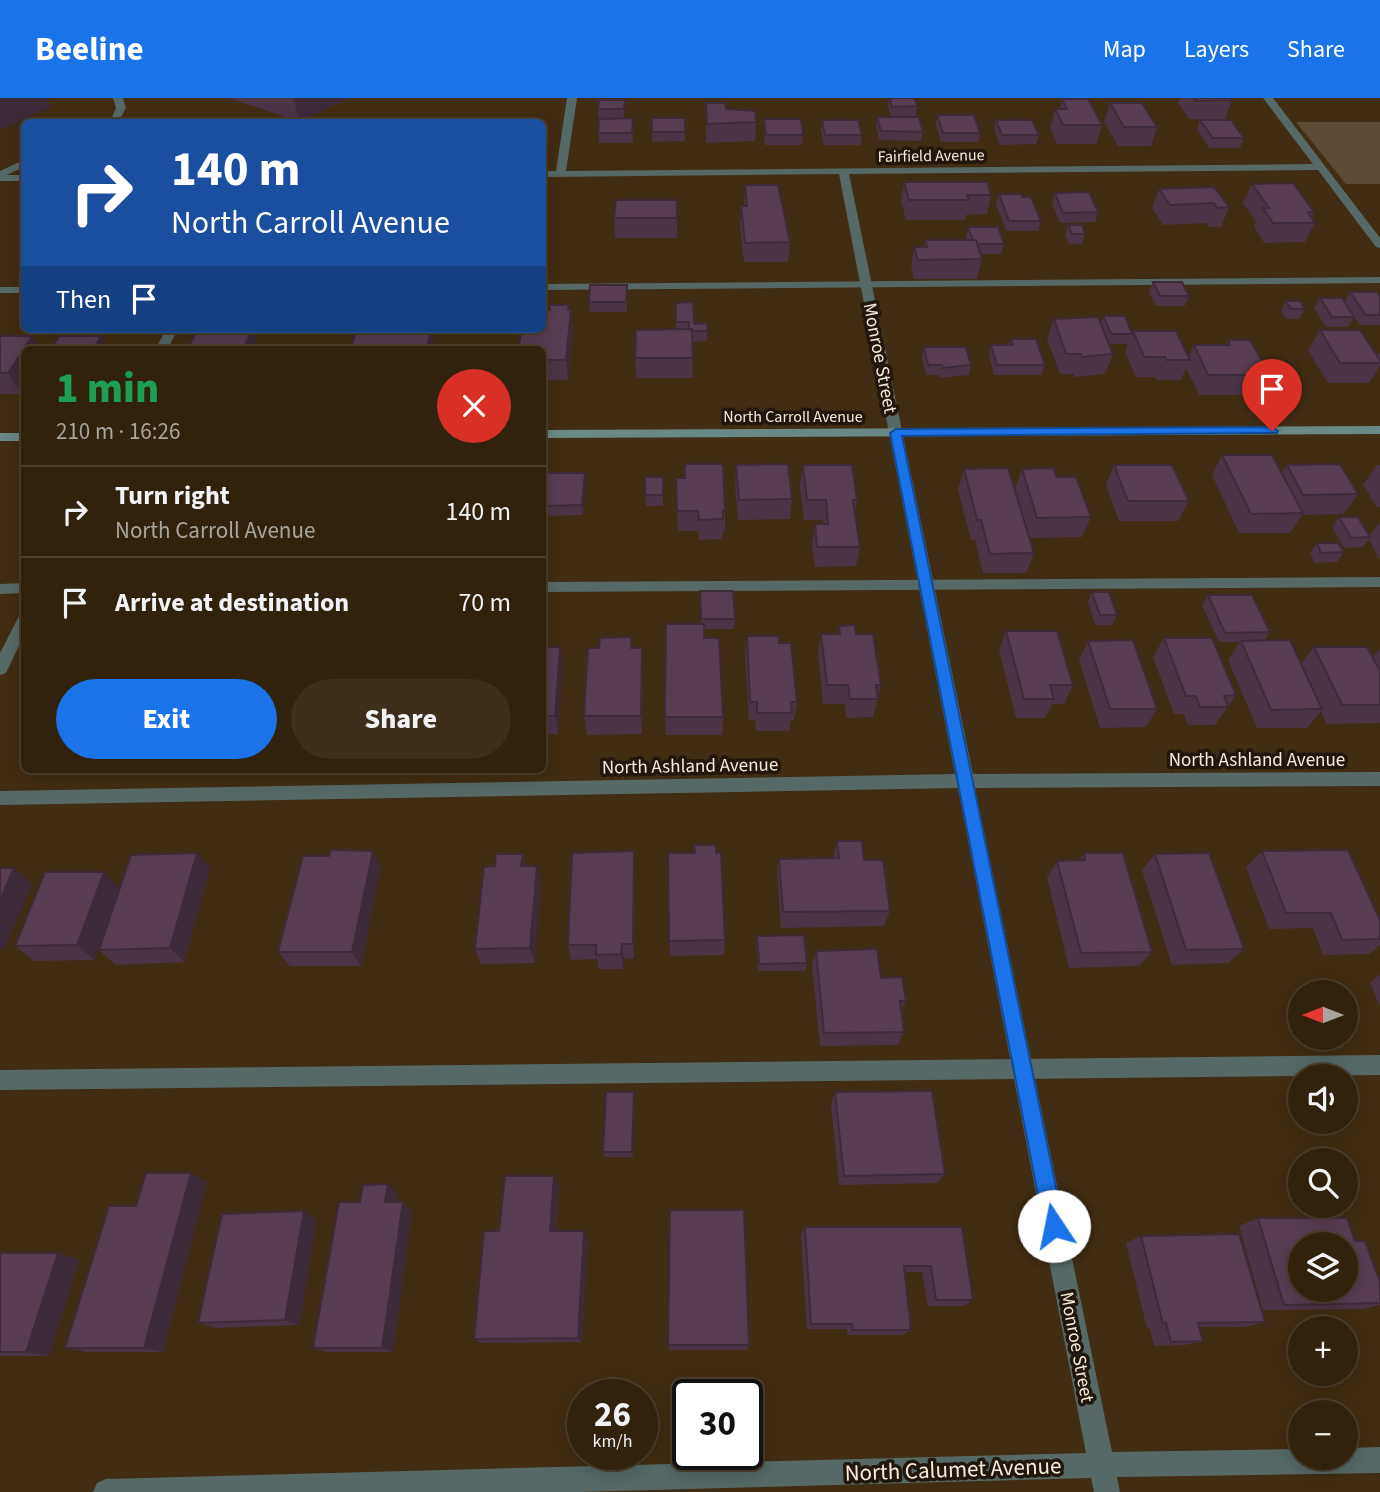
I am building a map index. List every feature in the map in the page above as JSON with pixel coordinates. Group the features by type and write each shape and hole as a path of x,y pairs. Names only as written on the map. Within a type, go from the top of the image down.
{"street":[{"path":"117,119 121,108 118,98"},
{"path":"561,174 572,98"},
{"path":"1268,98 1380,245"},
{"path":"0,177 21,165"},
{"name":"Fairfield Avenue","path":"546,174 1319,167"},
{"name":"Monroe Street","path":"844,172 1107,1492"},
{"path":"0,177 21,178"},
{"path":"546,287 1380,280"},
{"path":"0,290 21,290"},
{"name":"North Carroll Avenue","path":"546,434 1380,430"},
{"path":"0,437 21,437"},
{"path":"546,587 1380,582"},
{"path":"0,589 21,588"},
{"path":"0,669 21,626"},
{"name":"North Ashland Avenue","path":"0,797 966,781 1380,779"},
{"path":"0,1080 1023,1066 1380,1065"},
{"name":"North Calumet Avenue","path":"106,1492 1380,1460"}],"shaded area":[{"path":"1296,122 1380,122 1380,184 1346,184"}],"building":[{"path":"890,98 914,98 917,106 892,107"},
{"path":"1194,98 1231,98 1232,100 1196,101"},
{"path":"1062,99 1088,99 1102,125 1063,125 1055,109 1067,109"},
{"path":"599,100 625,100 624,109 598,109"},
{"path":"706,103 725,103 726,109 755,111 756,122 707,124"},
{"path":"1110,103 1142,103 1157,127 1124,127"},
{"path":"937,115 974,115 980,133 943,133"},
{"path":"877,117 919,117 923,132 881,131"},
{"path":"633,118 632,133 598,133 599,119"},
{"path":"652,118 685,118 685,132 652,132"},
{"path":"764,119 801,119 803,135 766,135"},
{"path":"822,120 858,120 862,135 825,135"},
{"path":"996,120 1032,120 1039,135 1002,135"},
{"path":"1200,120 1231,120 1244,138 1213,138"},
{"path":"904,182 987,182 991,195 967,195 969,200 909,200"},
{"path":"1293,183 1314,212 1308,212 1315,223 1273,223 1263,208 1269,208 1252,184"},
{"path":"745,185 778,185 790,242 745,243 741,206 747,206"},
{"path":"1214,187 1229,207 1217,208 1214,203 1170,205 1159,189"},
{"path":"1089,192 1098,212 1063,213 1055,193"},
{"path":"999,194 1031,197 1041,221 1009,221"},
{"path":"616,200 677,200 677,218 614,218"},
{"path":"1068,225 1082,225 1085,234 1072,234"},
{"path":"968,227 998,227 1004,244 977,244"},
{"path":"925,240 976,240 982,259 918,260 914,247 927,247"},
{"path":"1153,282 1182,282 1189,296 1160,296"},
{"path":"590,285 627,285 626,302 589,302"},
{"path":"1350,292 1377,292 1380,297 1380,315 1366,315"},
{"path":"1320,298 1342,298 1354,317 1332,317"},
{"path":"1286,301 1300,301 1305,309 1291,309"},
{"path":"693,302 694,324 707,323 707,331 692,331 689,329 689,322 676,322 676,303"},
{"path":"550,305 569,305 568,310 571,310 566,360 546,360 546,346 519,346 521,333 546,333 546,310 550,310"},
{"path":"1103,316 1125,316 1132,334 1111,334"},
{"path":"1098,317 1113,354 1082,357 1081,354 1066,354 1054,319"},
{"path":"692,329 693,358 635,358 636,330"},
{"path":"1320,330 1360,330 1380,363 1340,363"},
{"path":"1133,331 1176,331 1190,360 1144,357"},
{"path":"196,333 251,333 245,346 189,346"},
{"path":"356,333 431,333 427,346 351,346"},
{"path":"0,336 32,336 26,346 21,346 21,353 8,373 0,373"},
{"path":"59,336 101,336 95,346 53,346"},
{"path":"1011,339 1036,339 1045,365 997,365 991,345 1013,345"},
{"path":"1228,340 1250,340 1270,375 1208,375 1194,345 1230,345"},
{"path":"924,347 966,347 971,365 943,368 942,365 928,365"},
{"path":"1222,455 1272,455 1303,513 1251,514"},
{"path":"685,464 723,464 723,519 699,520 698,511 677,511 676,478 685,478"},
{"path":"788,464 792,499 739,500 736,465"},
{"path":"1340,464 1358,494 1303,495 1287,465"},
{"path":"803,465 852,465 857,500 853,500 860,547 817,547 815,524 828,524 826,500 807,500"},
{"path":"1114,465 1172,465 1189,501 1128,501"},
{"path":"1008,468 1034,553 990,554 981,520 977,520 964,469"},
{"path":"1053,468 1057,477 1076,477 1091,517 1037,518 1022,469"},
{"path":"546,473 585,473 582,505 546,506"},
{"path":"645,477 663,477 663,495 645,495"},
{"path":"1339,517 1358,517 1370,537 1351,538"},
{"path":"1317,543 1338,543 1344,552 1321,553"},
{"path":"700,591 733,591 735,619 701,619"},
{"path":"1092,592 1109,592 1117,615 1100,615"},
{"path":"1208,595 1252,595 1270,632 1225,633"},
{"path":"666,624 704,624 704,638 719,638 723,717 665,717"},
{"path":"855,625 856,634 873,634 881,685 876,685 878,699 850,699 848,685 827,685 821,634 840,634 839,626"},
{"path":"1006,631 1057,631 1073,685 1050,685 1054,699 1024,699"},
{"path":"747,636 779,636 779,643 791,643 797,702 791,702 792,713 757,713 757,702 750,702"},
{"path":"631,637 631,648 642,648 641,716 584,716 588,648 599,648 600,638"},
{"path":"1164,638 1212,638 1236,695 1224,696 1228,707 1200,707 1196,696 1186,696"},
{"path":"1133,640 1157,709 1110,709 1088,641"},
{"path":"1290,640 1322,709 1271,710 1241,641"},
{"path":"546,647 560,647 555,716 546,716"},
{"path":"1314,647 1367,647 1380,671 1380,705 1342,705"},
{"path":"837,841 862,841 864,860 883,860 890,911 783,912 779,859 839,858"},
{"path":"694,845 716,845 716,853 721,852 725,940 669,941 668,853 695,853"},
{"path":"331,850 373,851 352,952 278,952 303,856 329,856"},
{"path":"1348,850 1380,920 1380,939 1342,940 1331,913 1286,913 1262,851"},
{"path":"634,851 633,944 622,944 621,954 596,955 596,945 568,945 572,853"},
{"path":"197,853 170,948 99,950 131,855"},
{"path":"1084,853 1123,853 1152,952 1081,953 1057,861 1085,860"},
{"path":"1209,853 1244,949 1186,950 1155,854"},
{"path":"496,854 523,854 521,866 537,866 530,948 475,949 484,867 495,866"},
{"path":"0,868 14,868 0,900"},
{"path":"45,872 104,872 77,945 15,946"},
{"path":"804,935 807,963 759,964 757,936"},
{"path":"877,949 881,978 902,977 906,1001 900,1001 904,1032 824,1033 816,951"},
{"path":"932,1091 945,1174 844,1176 835,1092"},
{"path":"606,1092 634,1092 632,1152 603,1152"},
{"path":"146,1173 191,1173 144,1348 65,1348 109,1206 136,1206"},
{"path":"505,1176 554,1176 550,1231 584,1231 578,1338 474,1339 484,1231 499,1231"},
{"path":"388,1184 385,1202 403,1202 382,1348 313,1348 339,1202 360,1202 363,1185"},
{"path":"670,1210 744,1210 749,1345 668,1345"},
{"path":"304,1211 285,1320 198,1323 222,1214"},
{"path":"1258,1218 1347,1218 1352,1232 1288,1232 1288,1302 1358,1302 1358,1241 1365,1241 1380,1282 1380,1303 1284,1305"},
{"path":"805,1227 962,1227 973,1300 936,1300 931,1266 904,1266 911,1330 853,1330 852,1324 811,1324"},
{"path":"1239,1234 1265,1322 1198,1323 1203,1341 1171,1342 1166,1323 1163,1324 1141,1236"},
{"path":"0,1253 58,1253 26,1352 0,1352"}],"route":[{"path":"1054,1226 896,433 1272,431"}]}
